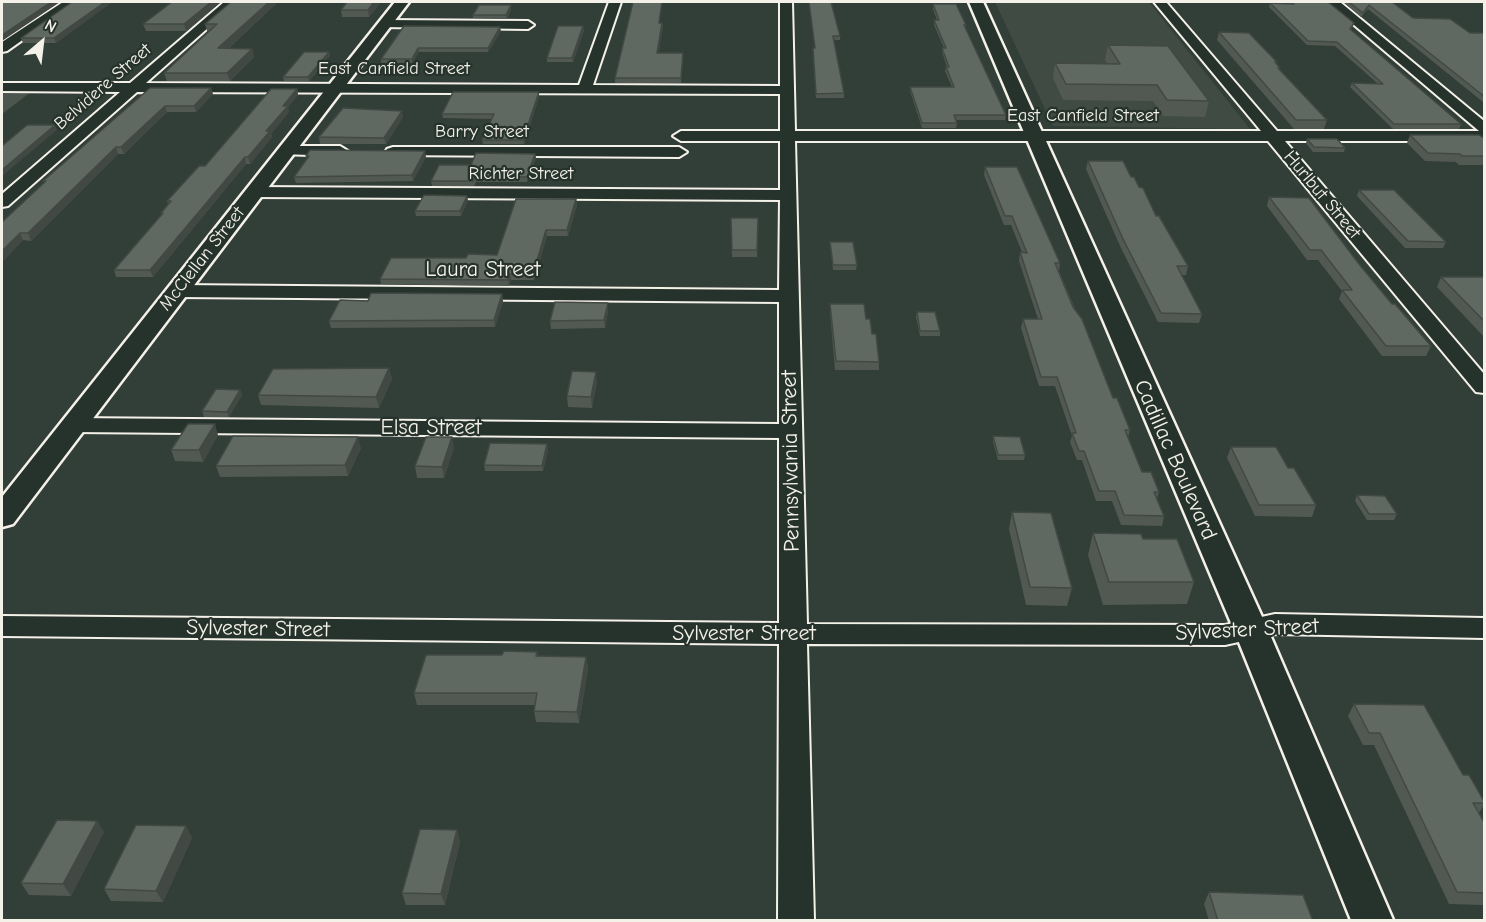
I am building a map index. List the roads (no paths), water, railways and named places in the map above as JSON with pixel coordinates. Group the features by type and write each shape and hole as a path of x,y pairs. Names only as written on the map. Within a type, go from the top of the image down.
{"street":[{"path":"2,48 70,2"},
{"name":"Belvidere Street","path":"2,202 231,2"},
{"name":"McClellan Street","path":"2,517 402,2"},
{"path":"585,89 615,2"},
{"name":"Pennsylvania Street","path":"786,2 796,921"},
{"name":"Cadillac Boulevard","path":"976,2 1251,630 1372,921"},
{"name":"Hurlbut Street","path":"1160,2 1485,387"},
{"path":"1333,2 1485,128"},
{"path":"384,24 528,25"},
{"name":"East Canfield Street","path":"2,87 787,90"},
{"name":"East Canfield Street","path":"680,144 787,137 1485,136"},
{"name":"Barry Street","path":"376,152 680,144"},
{"path":"286,151 354,152"},
{"name":"Richter Street","path":"254,192 787,195"},
{"name":"Laura Street","path":"177,291 789,296"},
{"name":"Elsa Street","path":"72,425 790,431"},
{"name":"Sylvester Street","path":"2,626 792,634 1225,635 1275,624 1485,628"}]}
